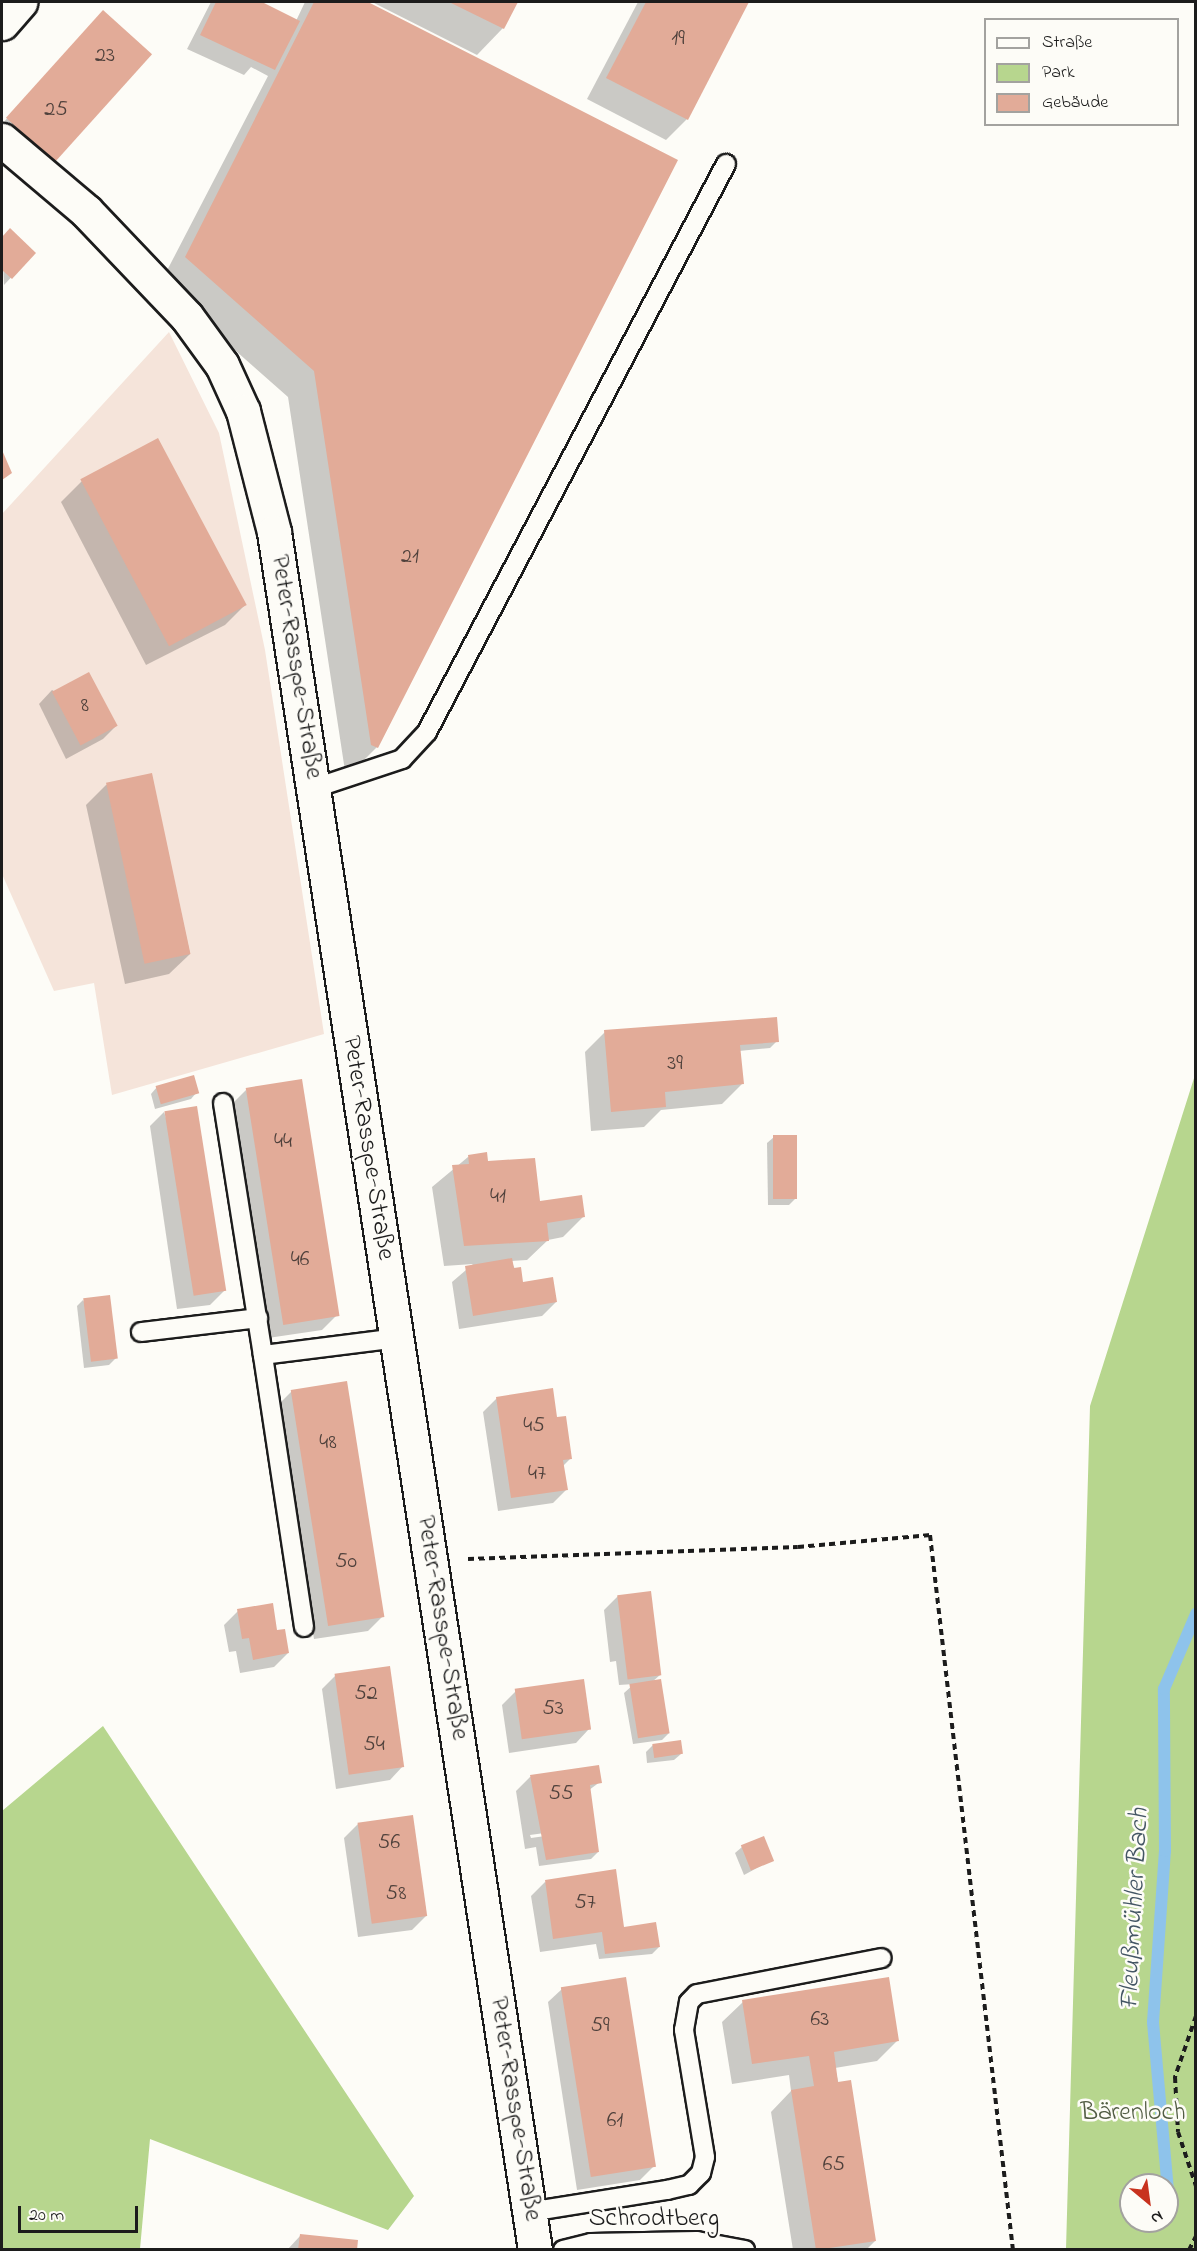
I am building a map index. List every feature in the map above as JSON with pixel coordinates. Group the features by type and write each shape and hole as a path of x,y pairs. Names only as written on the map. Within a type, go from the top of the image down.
{"street":[{"path":"2,23 20,2"},
{"name":"Peter-Rasspe-Straße","path":"2,140 86,211 187,317 222,365 243,411 274,532 315,788 535,2250"}],"lane":[{"path":"315,788 402,759 427,732 726,164"},
{"path":"223,1103 304,1627"},
{"path":"141,1332 258,1318"},
{"path":"263,1355 396,1338"},
{"path":"529,2212 667,2190 689,2185 701,2173 705,2157 684,2030 689,2002 697,1994 882,1958"},
{"name":"Schrodtberg","path":"563,2250 591,2243 697,2241 746,2250"}],"path":[{"path":"431,1560 798,1547 930,1535 1013,2250"},
{"path":"1196,2016 1175,2078 1178,2132 1196,2186"},
{"path":"1189,2250 1196,2235"}],"shaded area":[{"path":"169,332 219,433 265,650 324,1034 112,1095 94,983 54,991 2,874 2,514"}],"green space":[{"name":"Bärenloch","path":"1195,1075 1195,2249 1066,2249 1090,1406"},
{"path":"103,1726 414,2196 388,2230 150,2139 140,2249 2,2249 2,1811"}],"building":[{"path":"216,2 262,2 300,21 275,70 200,35"},
{"path":"314,2 368,2 678,160 378,748 371,745 314,371 185,257"},
{"path":"449,2 518,2 504,29"},
{"path":"646,2 749,2 688,120 606,78"},
{"path":"103,10 152,54 55,162 6,118"},
{"path":"10,228 36,253 12,279 2,270 2,237"},
{"path":"158,438 247,605 169,646 80,479"},
{"path":"2,450 12,473 2,480"},
{"path":"89,672 118,726 81,746 52,692"},
{"path":"152,773 190,954 144,964 106,783"},
{"path":"777,1017 779,1042 740,1045 744,1084 665,1092 666,1107 611,1112 604,1030"},
{"path":"194,1075 199,1093 161,1104 156,1086"},
{"path":"302,1079 340,1316 283,1325 246,1088"},
{"path":"197,1106 226,1291 194,1296 164,1111"},
{"path":"773,1135 797,1135 797,1199 773,1199"},
{"path":"487,1152 488,1161 535,1158 540,1201 582,1195 585,1217 547,1223 549,1241 464,1246 452,1165 469,1164 468,1155"},
{"path":"512,1258 514,1268 521,1267 523,1282 553,1277 557,1302 473,1316 465,1266"},
{"path":"110,1295 118,1359 91,1362 83,1298"},
{"path":"347,1381 384,1617 328,1626 291,1390"},
{"path":"553,1388 557,1417 566,1416 572,1459 563,1460 568,1490 511,1498 496,1397"},
{"path":"651,1591 661,1675 628,1680 617,1595"},
{"path":"273,1603 277,1630 285,1629 289,1653 253,1660 249,1638 242,1639 237,1609"},
{"path":"390,1666 404,1767 349,1775 335,1674"},
{"path":"584,1679 591,1730 522,1739 515,1689"},
{"path":"661,1679 670,1733 638,1738 629,1684"},
{"path":"681,1740 683,1754 654,1758 652,1744"},
{"path":"599,1765 602,1783 590,1785 599,1852 546,1860 530,1775"},
{"path":"413,1815 427,1916 372,1924 358,1823"},
{"path":"764,1836 774,1861 751,1870 741,1845"},
{"path":"616,1869 624,1927 656,1922 660,1947 605,1954 602,1932 553,1939 545,1880"},
{"path":"626,1977 656,2167 591,2177 561,1987"},
{"path":"889,1977 899,2041 834,2052 838,2082 851,2080 876,2241 816,2250 791,2090 814,2086 809,2056 752,2064 742,2000"},
{"path":"300,2234 358,2240 357,2250 298,2250"}],"waterway":[{"name":"Fleußmühler Bach","path":"1166,2173 1153,2022 1165,1851 1164,1689 1196,1614"}]}
